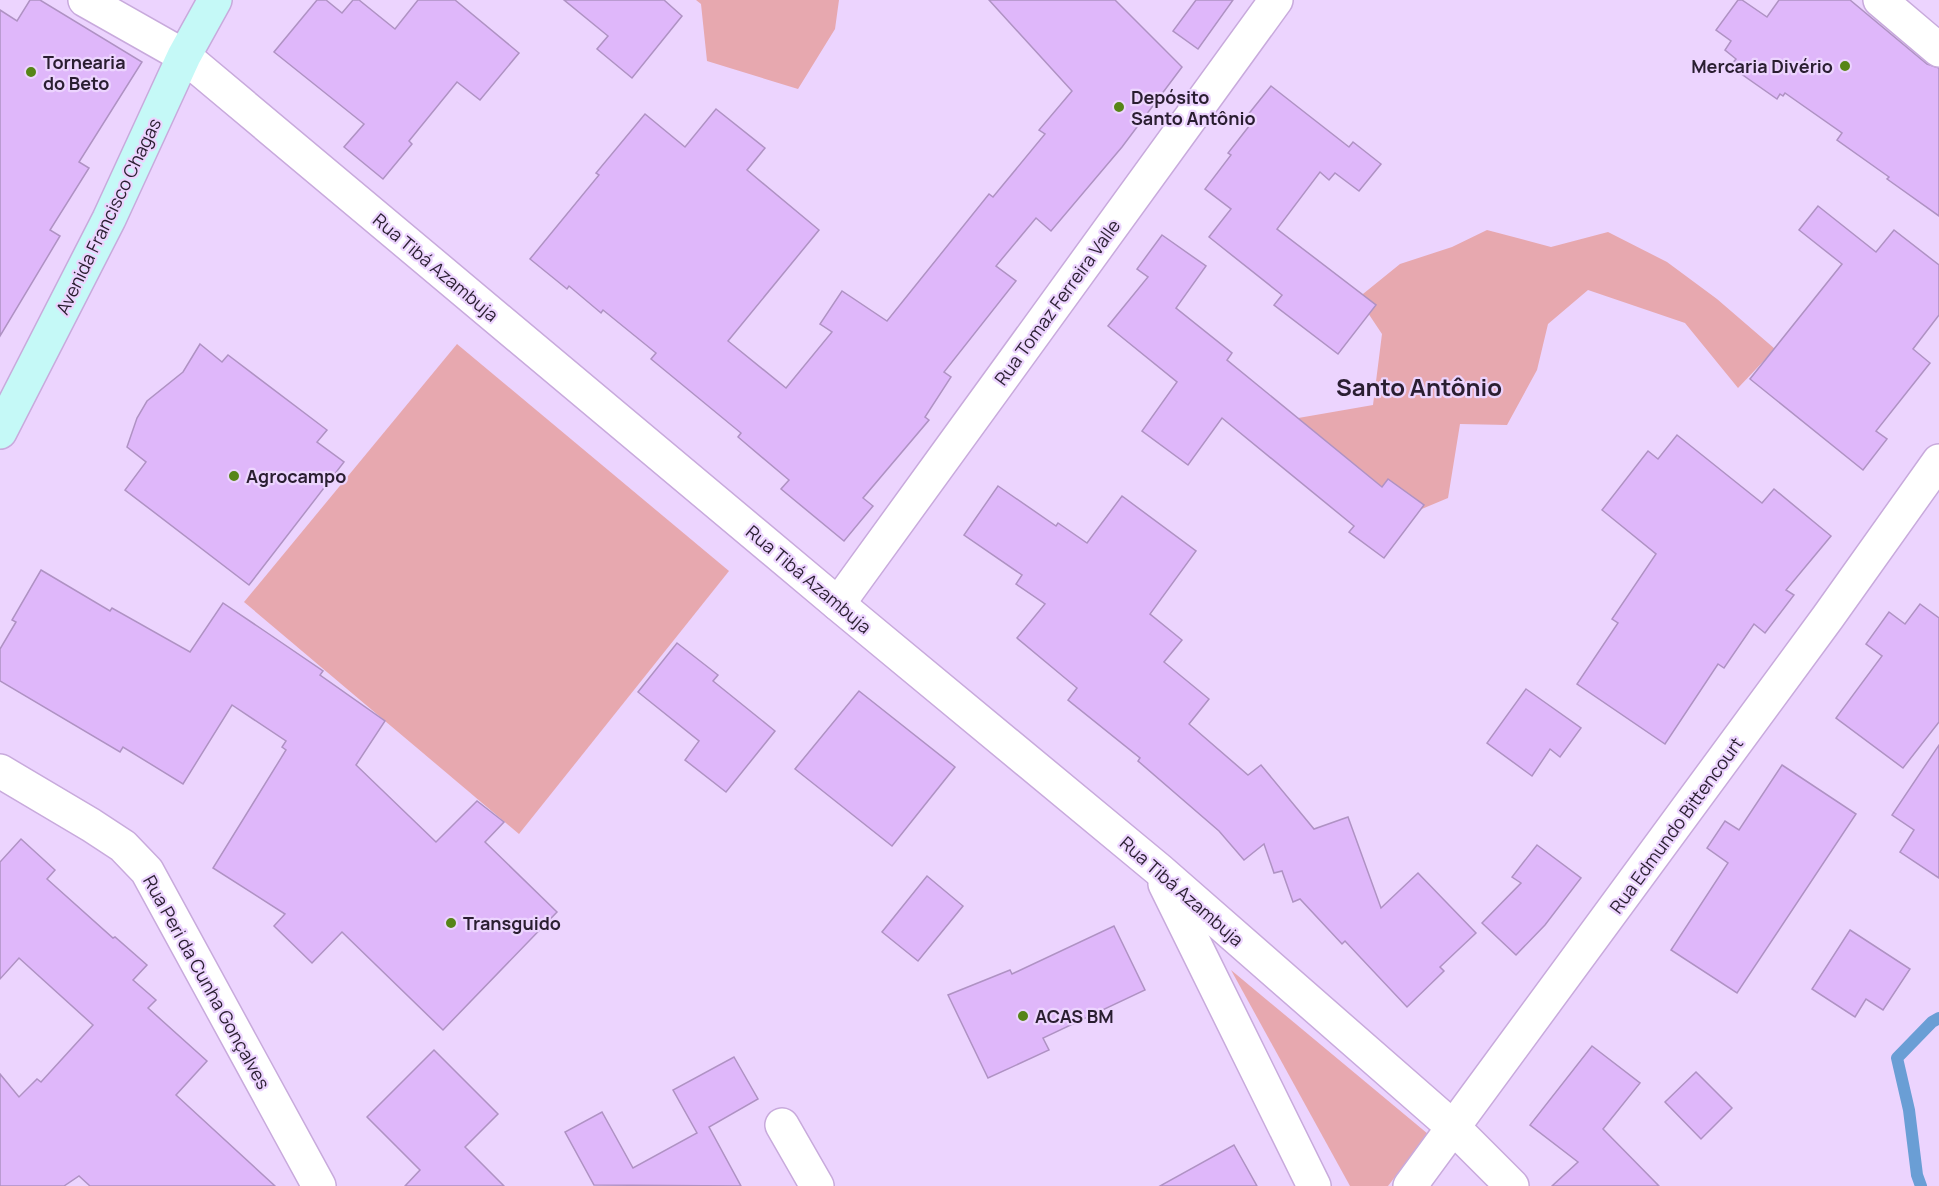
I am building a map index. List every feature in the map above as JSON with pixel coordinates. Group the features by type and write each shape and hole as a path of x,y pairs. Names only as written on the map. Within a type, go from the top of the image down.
{"main road":[{"name":"Avenida Francisco Chagas","path":"0,432 109,219 184,56 215,0"}],"street":[{"name":"Rua Tibá Azambuja","path":"85,0 184,56 1158,869 1454,1128 1512,1186"},
{"name":"Rua Tomaz Ferreira Valle","path":"838,604 1276,0"},
{"path":"1880,0 1939,50"},
{"name":"Rua Edmundo Bittencourt","path":"1410,1186 1828,617 1939,461"},
{"name":"Rua Peri da Cunha Gonçalves","path":"0,771 123,846 147,871 310,1181"},
{"path":"1158,869 1314,1186"},
{"path":"782,1125 817,1186"}],"shaded area":[{"path":"696,0 839,0 835,29 798,89 707,61 701,4"},
{"path":"1487,230 1551,247 1608,232 1667,262 1717,299 1775,349 1738,388 1685,323 1588,290 1548,324 1537,370 1507,425 1460,424 1448,498 1381,526 1281,421 1373,405 1382,334 1358,298 1400,264 1452,247"},
{"path":"457,344 729,571 519,834 244,602"},
{"path":"1231,970 1428,1134 1388,1186 1350,1186"}],"building":[{"path":"30,0 40,0 142,62 79,162 89,168 50,230 60,236 0,336 0,10 17,21"},
{"path":"317,0 326,0 342,13 353,0 359,0 395,29 418,0 455,0 519,53 480,100 457,82 409,141 412,144 383,179 344,147 364,124 274,52"},
{"path":"564,0 664,0 682,16 632,78 597,49 608,36"},
{"path":"989,0 1115,0 1182,67 1122,147 1051,231 1036,218 996,266 1016,281 944,372 951,377 925,417 929,420 863,498 873,506 844,541 781,489 789,480 738,437 741,433 651,359 656,353 603,310 601,313 569,286 567,289 530,259 599,175 596,173 645,114 685,147 716,109 765,148 747,170 819,230 728,341 786,388 832,332 820,324 842,291 887,321 989,194 993,197 1045,134 1039,130 1072,91"},
{"path":"1196,0 1233,0 1198,49 1173,31"},
{"path":"1738,0 1742,0 1767,17 1779,0 1850,0 1927,64 1939,68 1939,216 1837,140 1842,133 1785,93 1783,96 1780,94 1777,99 1730,66 1736,59 1725,50 1731,41 1716,30"},
{"path":"1271,86 1349,147 1353,142 1381,164 1359,191 1335,173 1329,180 1320,172 1277,229 1376,305 1338,354 1274,305 1282,295 1209,237 1231,209 1205,189 1231,155 1228,153 1253,121 1247,116"},
{"path":"1818,206 1876,252 1894,230 1939,265 1939,315 1913,349 1930,363 1876,431 1887,439 1863,470 1750,379 1842,264 1799,230"},
{"path":"1162,235 1206,266 1176,308 1232,353 1227,360 1382,487 1388,479 1424,505 1384,558 1349,532 1354,526 1222,418 1188,465 1142,431 1177,382 1108,326 1148,277 1137,269"},
{"name":"Agrocampo","path":"200,344 222,362 228,355 327,430 317,442 344,462 249,585 125,490 146,462 127,447 137,418 147,401 183,372"},
{"path":"1677,435 1762,503 1774,489 1831,536 1786,590 1794,595 1765,633 1754,624 1724,668 1718,664 1665,744 1577,684 1618,623 1612,619 1656,554 1602,510 1648,451 1658,459"},
{"path":"998,486 1056,526 1058,523 1087,543 1122,496 1196,551 1150,614 1182,640 1164,662 1209,699 1189,724 1248,775 1261,765 1314,829 1348,817 1381,908 1418,873 1476,933 1440,967 1444,971 1407,1007 1345,941 1342,944 1300,899 1293,902 1282,871 1274,873 1264,844 1244,860 1219,831 1138,761 1140,758 1068,700 1077,688 1017,638 1045,604 1016,584 1022,575 964,535"},
{"path":"41,570 110,611 112,608 190,652 223,603 323,671 320,675 385,721 356,765 436,842 477,801 504,822 485,842 557,912 443,1030 342,932 312,963 274,926 285,914 213,868 286,750 282,747 286,741 232,705 183,784 123,747 120,752 0,681 0,649 16,622 12,620"},
{"path":"1920,604 1939,618 1939,722 1903,768 1836,718 1882,656 1866,644 1889,612 1905,624"},
{"path":"677,643 718,675 713,681 775,731 726,792 685,760 699,741 638,692"},
{"path":"1526,689 1581,728 1560,757 1550,749 1532,776 1487,743"},
{"path":"859,691 955,767 892,846 795,769"},
{"path":"1939,745 1939,878 1900,852 1914,830 1892,815"},
{"path":"1782,765 1856,814 1737,993 1671,950 1728,863 1707,848 1725,821 1739,830"},
{"path":"21,839 55,870 47,879 147,965 133,980 156,1000 148,1008 207,1061 176,1095 275,1186 90,1186 79,1176 64,1186 0,1186 0,1074 19,1097 37,1079 41,1082 93,1025 19,958 0,979 0,862"},
{"path":"1537,845 1581,878 1545,925 1516,955 1482,923 1521,883 1512,877"},
{"path":"927,876 963,906 918,961 882,932"},
{"name":"ACAS BM","path":"1114,926 1145,990 1043,1038 1049,1050 988,1078 948,995 1010,970 1012,974"},
{"path":"1850,930 1910,969 1883,1010 1866,999 1855,1017 1812,989"},
{"path":"1592,1046 1640,1083 1603,1129 1659,1186 1552,1186 1578,1162 1530,1125"},
{"path":"434,1050 498,1114 465,1147 504,1186 405,1186 420,1170 367,1117"},
{"path":"734,1057 758,1099 709,1127 741,1186 594,1185 565,1132 602,1112 633,1168 697,1133 673,1090"},
{"path":"1696,1072 1732,1108 1701,1139 1665,1102"},
{"path":"1234,1145 1257,1186 1160,1186"}],"waterway":[{"path":"1921,1186 1917,1175 1909,1110 1897,1058 1932,1022 1939,1018"}],"place":[{"name":"Mercaria Divério","path":"1845,66"},
{"name":"Tornearia do Beto","path":"31,72"},
{"name":"Depósito Santo Antônio","path":"1119,107"},
{"name":"Agrocampo","path":"234,476"},
{"name":"Transguido","path":"451,923"},
{"name":"ACAS BM","path":"1023,1016"}],"district":[{"name":"Santo Antônio","path":"1419,386"}]}
